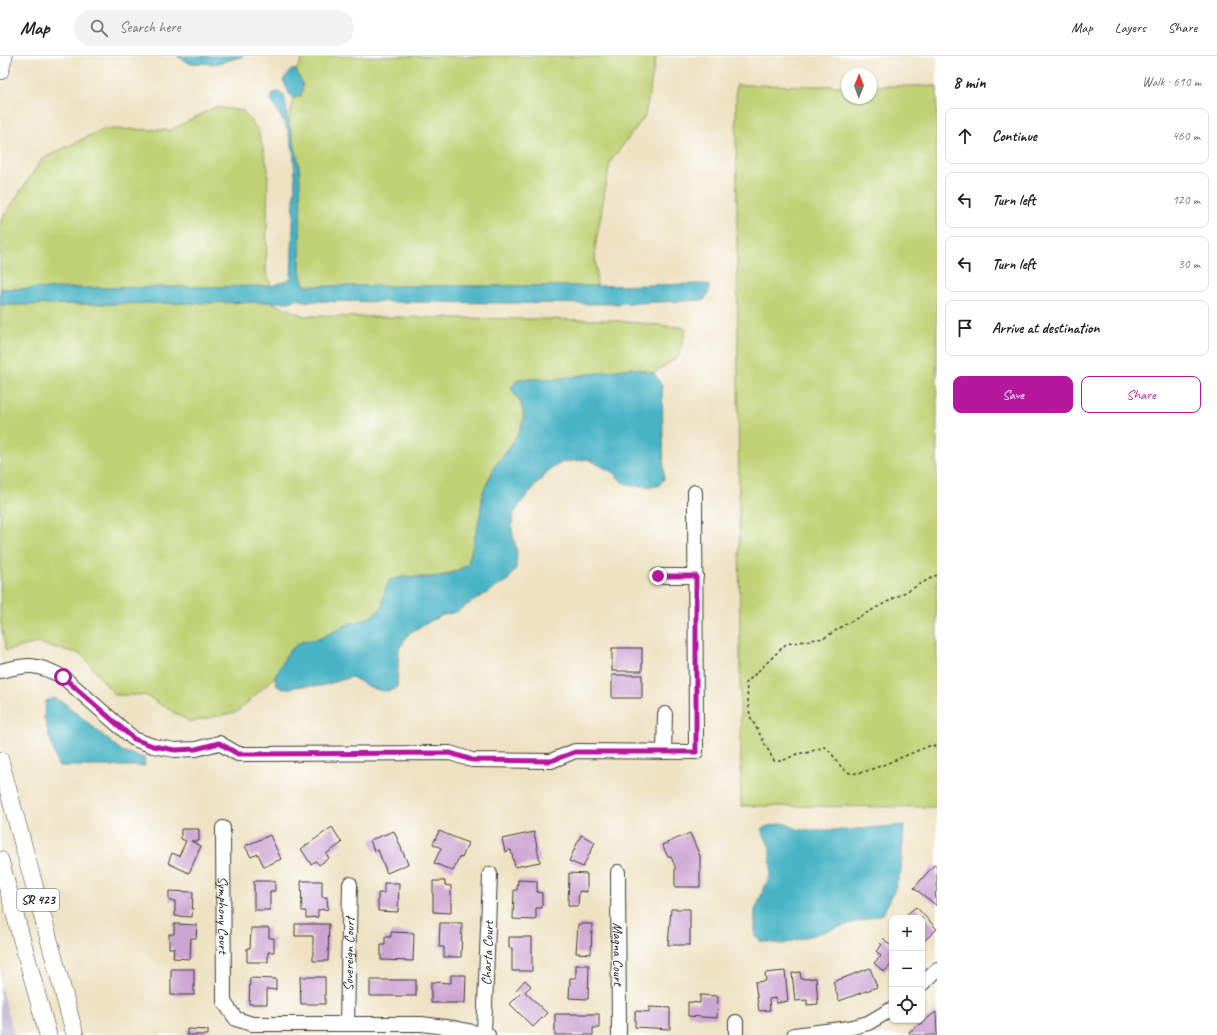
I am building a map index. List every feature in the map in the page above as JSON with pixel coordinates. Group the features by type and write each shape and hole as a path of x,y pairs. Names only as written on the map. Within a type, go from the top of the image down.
{"main road":[{"path":"0,71 4,56"},
{"name":"SR 423","path":"0,760 6,802 75,1035"},
{"name":"SR 423","path":"0,860 48,1035"}],"street":[{"path":"0,671 22,665 36,665 50,670 63,677 134,739 153,746 175,750 196,749 219,743 238,754 450,753 472,760 551,761 575,752 696,752 695,492"},
{"path":"658,576 696,576"},
{"path":"664,752 665,714"},
{"name":"Symphony Court","path":"223,828 224,1002 236,1019 252,1024 347,1024"},
{"name":"Magna Court","path":"618,872 619,1035"},
{"name":"Charta Court","path":"486,1034 490,874"},
{"name":"Sovereign Court","path":"347,1024 350,884"},
{"path":"925,981 937,970"},
{"path":"794,1035 862,1025 889,1011"},
{"path":"347,1024 421,1024 486,1034"}],"path":[{"path":"937,575 846,624 824,638 786,644 746,683 750,716 774,761 782,761 799,753 806,753 824,748 828,750 844,769 851,773 865,772 932,745 937,747"}],"shaded area":[{"path":"0,984 14,1035 0,1035"}],"green space":[{"path":"304,56 656,56 645,116 610,162 595,248 597,286 305,286 301,279 300,268 300,192 289,123 293,98 301,96 303,86 296,70"},
{"path":"736,85 841,86 841,104 877,104 877,86 937,86 937,807 741,806"},
{"path":"215,107 243,111 258,130 268,169 266,273 272,286 0,289 0,222 42,159 103,129 171,130"},
{"path":"270,302 304,316 610,320 686,328 679,356 654,373 632,368 555,379 518,379 511,388 521,403 524,418 519,432 511,446 495,466 483,492 480,517 468,564 444,575 429,577 402,576 384,594 382,609 369,618 346,625 319,639 301,642 289,651 275,677 237,712 190,722 145,695 115,695 81,654 36,643 6,651 0,620 0,305"}],"water":[{"path":"177,56 243,56 216,64 189,63"},
{"path":"292,69 296,70 303,86 301,96 293,98 283,80"},
{"path":"277,92 283,94 284,97 299,166 301,204 300,268 305,286 597,286 702,284 709,285 709,292 704,300 612,304 305,301 297,299 289,302 0,305 0,289 272,286 291,279 295,175 293,149 287,128 271,100 273,93"},
{"path":"632,368 654,373 662,386 664,479 658,486 632,486 622,482 612,472 588,459 563,462 548,471 523,500 513,515 512,531 517,552 516,568 508,580 456,612 440,616 409,633 399,649 397,688 385,691 379,690 352,677 321,686 301,686 283,689 277,686 275,677 289,651 301,642 319,639 346,625 369,618 382,608 384,594 389,580 402,578 439,577 454,572 468,564 480,517 483,492 495,466 511,446 519,432 524,418 521,403 511,388 518,379 555,379"},
{"path":"53,698 63,702 122,751 144,758 145,766 58,766 44,718 46,701"},
{"path":"784,823 800,830 847,830 904,825 901,871 894,891 883,914 783,944 760,941 755,936 755,910 771,873 770,847 761,829"}],"building":[{"path":"612,648 642,648 642,671 612,671"},
{"path":"612,675 642,675 642,698 612,698"},
{"path":"332,827 342,843 326,854 329,858 319,865 316,861 311,864 301,849"},
{"path":"181,829 199,829 199,841 191,841 201,846 189,873 168,863 172,853 179,856 186,841 181,839"},
{"path":"394,831 408,864 387,873 378,850 374,851 370,840"},
{"path":"439,831 468,843 462,858 459,857 453,871 434,863 441,848 433,844"},
{"path":"534,832 540,862 515,867 511,850 505,852 502,839"},
{"path":"690,833 700,856 700,887 675,887 675,866 671,857 668,857 662,845"},
{"path":"270,835 281,859 264,867 258,854 251,857 245,846"},
{"path":"581,835 595,842 583,867 569,861"},
{"path":"934,865 937,867 937,891 935,893 937,906 914,888"},
{"path":"569,873 587,874 587,892 579,891 578,906 568,906"},
{"path":"518,880 537,881 537,892 542,893 542,908 536,908 536,920 513,919 514,890 517,890"},
{"path":"254,881 275,881 275,891 270,891 270,910 254,910"},
{"path":"301,881 322,881 322,897 327,897 328,909 318,910 318,917 306,918 306,911 302,911"},
{"path":"433,881 445,881 445,885 451,886 451,913 433,912"},
{"path":"384,883 399,883 398,912 378,911 378,893 384,893"},
{"path":"169,891 193,892 192,917 175,916 175,901 169,901"},
{"path":"916,907 924,915 908,915 907,914"},
{"path":"671,909 690,909 690,945 668,945"},
{"path":"925,916 937,929 925,940"},
{"path":"440,923 462,923 461,957 444,957 444,947 439,947"},
{"path":"174,924 197,925 196,938 191,938 190,959 173,958 174,948 169,948 169,934 174,934"},
{"path":"295,924 329,924 328,961 313,961 313,936 295,936"},
{"path":"578,924 592,924 591,954 576,953"},
{"path":"251,928 269,928 269,938 274,938 274,952 268,952 268,962 247,962 247,948 250,948"},
{"path":"391,932 414,933 413,961 381,960 381,945 385,945 385,937 391,937"},
{"path":"509,937 532,937 532,971 512,971 512,948 509,948"},
{"path":"883,938 889,944 889,967 884,972 874,963 881,956 876,951 882,945 879,942"},
{"path":"576,965 589,965 588,999 569,998 570,978 576,978"},
{"path":"870,968 877,987 839,1001 833,982"},
{"path":"171,969 194,969 194,995 171,995"},
{"path":"785,971 788,1001 776,1003 776,998 769,999 770,1010 759,1011 755,982 766,981 765,973"},
{"path":"800,972 801,979 816,978 818,1004 807,1005 807,1000 795,1001 792,973"},
{"path":"451,975 466,975 465,1003 431,1003 431,982 451,983"},
{"path":"300,977 325,977 325,1004 301,1004"},
{"path":"250,978 276,979 276,990 267,989 267,1004 249,1004"},
{"path":"370,980 416,980 416,996 370,996"},
{"path":"525,980 531,986 525,992 547,1013 533,1027 510,1004 520,994 516,990"},
{"path":"700,995 718,996 717,1018 688,1016 688,1002 700,1003"},
{"path":"649,1007 670,1008 670,1029 635,1027 635,1011 649,1012"},
{"path":"936,1012 937,1035 911,1035 909,1032 921,1023 925,1023 925,1020"},
{"path":"555,1014 599,1014 599,1028 593,1028 593,1035 555,1035"},
{"path":"187,1029 208,1030 208,1035 187,1035"}],"route":[{"path":"63,677 134,739 153,746 175,750 196,749 219,743 238,754 450,753 472,760 551,761 575,752 696,752 696,576 658,576"}]}
